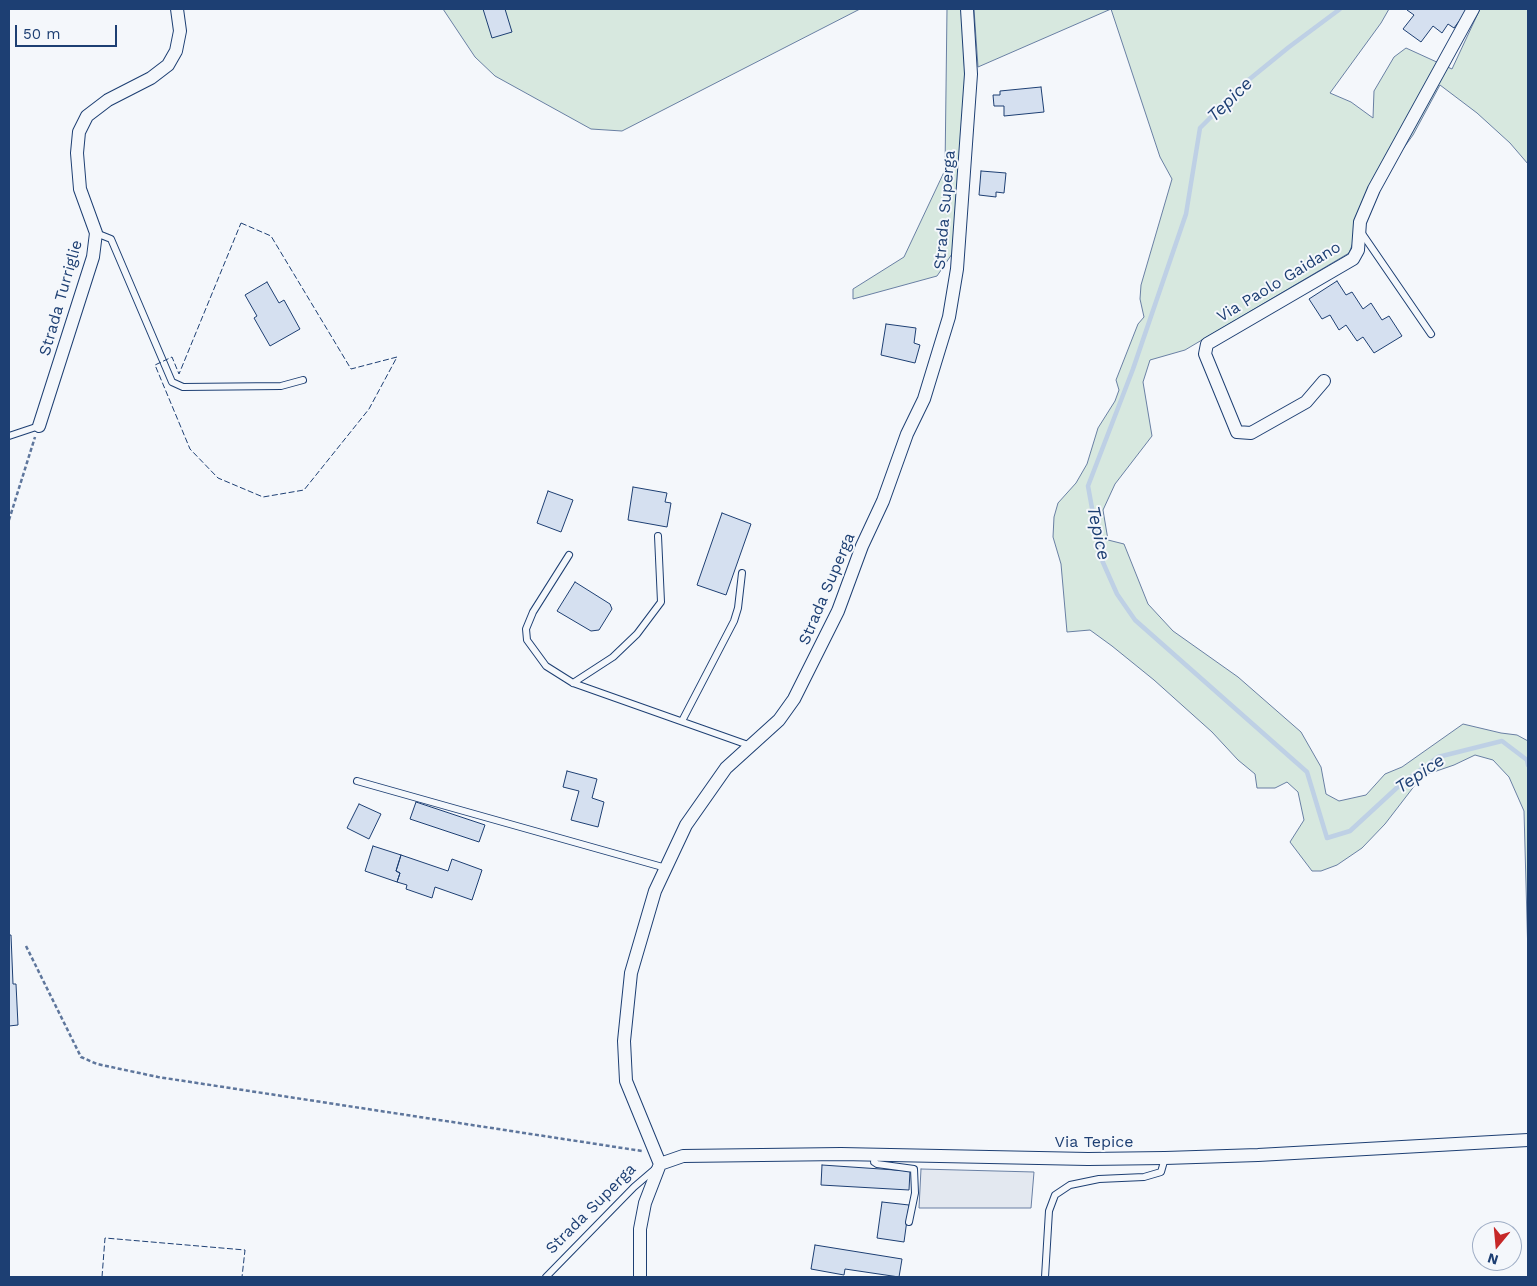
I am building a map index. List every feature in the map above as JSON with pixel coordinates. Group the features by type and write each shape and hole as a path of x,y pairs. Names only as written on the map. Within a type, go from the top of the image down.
{"street":[{"name":"Strada Turriglie","path":"39,426 93,257 96,233 80,189 77,153 79,132 87,116 108,100 150,78 168,65 176,51 180,31 177,9"},
{"name":"Strada Superga","path":"640,1277 640,1229 658,1159 626,1081 624,1041 631,973 655,891 686,825 726,768 779,720 794,699 838,611 862,546 883,501 907,434 924,399 949,317 957,269 970,74 967,9"},
{"name":"Via Paolo Gaidano","path":"1324,381 1306,402 1251,433 1237,432 1205,354 1207,344 1353,259 1358,250 1360,222 1374,189 1473,9"},
{"name":"Via Tepice","path":"658,1159 683,1156 875,1155 1088,1159 1165,1158 1258,1155 1528,1140"}],"lane":[{"path":"1359,230 1431,334"},
{"path":"96,233 111,239 172,382 183,387 281,386 303,380"},
{"path":"9,436 39,426"},
{"path":"574,683 613,657 637,634 661,602 658,536"},
{"path":"569,555 533,612 526,629 527,640 546,666 574,683 751,746"},
{"path":"682,721 734,621 738,608 742,573"},
{"path":"358,781 666,868"},
{"path":"875,1155 874,1162 877,1164 914,1169 915,1192 909,1222"},
{"path":"1045,1277 1049,1211 1055,1195 1070,1184 1099,1178 1144,1177 1161,1172 1165,1158"},
{"name":"Strada Superga","path":"546,1277 634,1187 658,1159"}],"path":[{"path":"9,520 39,426"},
{"path":"26,946 81,1057 96,1064 158,1077 658,1159"}],"shaded area":[{"path":"443,9 860,9 622,131 591,129 495,76 475,57"},
{"path":"947,9 962,9 965,78 954,251 937,276 853,299 853,289 904,257 945,170"},
{"path":"974,9 1111,9 978,67"},
{"path":"1111,9 1389,9 1381,23 1330,93 1351,102 1373,118 1374,91 1394,57 1406,48 1452,69 1480,9 1528,9 1528,164 1510,143 1477,113 1440,85 1413,135 1374,189 1349,253 1185,350 1150,360 1143,382 1152,436 1115,484 1103,510 1108,540 1124,544 1148,604 1173,631 1238,677 1301,732 1321,767 1326,794 1339,801 1366,795 1385,774 1402,767 1463,724 1517,735 1528,741 1528,957 1524,811 1509,777 1493,760 1475,755 1454,765 1422,776 1385,824 1362,848 1337,865 1321,871 1312,871 1290,842 1304,820 1298,792 1287,782 1275,788 1257,788 1255,774 1154,680 1090,630 1067,632 1061,564 1053,537 1054,517 1058,503 1076,483 1087,464 1098,428 1115,401 1119,390 1116,380 1138,324 1144,317 1140,299 1141,285 1172,179 1160,157"},
{"path":"921,1169 1034,1172 1031,1208 919,1208"}],"building":[{"path":"483,9 505,9 512,32 492,38"},
{"path":"1408,9 1468,9 1454,28 1448,24 1442,33 1433,26 1421,42 1403,29 1414,15"},
{"path":"1041,87 1044,112 1004,116 1004,106 994,106 993,95 1000,95 1000,91"},
{"path":"981,171 1006,173 1004,193 996,192 996,197 979,195"},
{"path":"1337,281 1346,295 1352,292 1363,309 1371,303 1382,320 1389,316 1402,336 1374,353 1363,337 1357,341 1346,325 1339,330 1330,315 1322,319 1309,299"},
{"path":"267,282 279,303 284,300 300,329 270,346 254,318 257,316 245,295"},
{"path":"886,324 916,328 914,343 920,345 915,363 881,355"},
{"path":"633,487 667,493 665,502 671,503 667,527 628,520"},
{"path":"548,491 573,500 561,532 537,523"},
{"path":"722,513 751,524 726,595 697,585"},
{"path":"575,582 610,604 612,609 599,630 591,631 557,611"},
{"path":"567,771 597,779 592,798 604,802 598,827 571,820 579,791 563,787"},
{"path":"416,802 485,825 479,842 410,819"},
{"path":"359,804 381,814 369,839 347,828"},
{"path":"373,846 401,855 396,871 400,873 397,882 365,871"},
{"path":"401,855 448,871 452,859 482,870 472,900 435,887 432,898 406,889 407,885 397,882 400,873 396,871"},
{"path":"9,935 11,935 13,984 16,984 18,1025 9,1026"},
{"path":"822,1165 910,1171 909,1190 821,1185"},
{"path":"882,1202 909,1205 904,1242 877,1238"},
{"path":"815,1245 902,1259 899,1277 845,1269 844,1275 811,1269"}],"waterway":[{"name":"Tepice","path":"1340,9 1246,82 1200,128 1186,214 1133,369 1088,486 1101,558 1117,594 1135,620 1307,772 1327,838 1350,831 1401,784 1438,757 1502,741 1527,760 1528,765"}],"fence":[{"path":"241,223 271,236 351,369 397,357 369,409 304,490 263,497 218,478 190,449 155,365 172,357 179,374 241,223"},
{"path":"102,1277 105,1238 245,1250 242,1277"}]}
